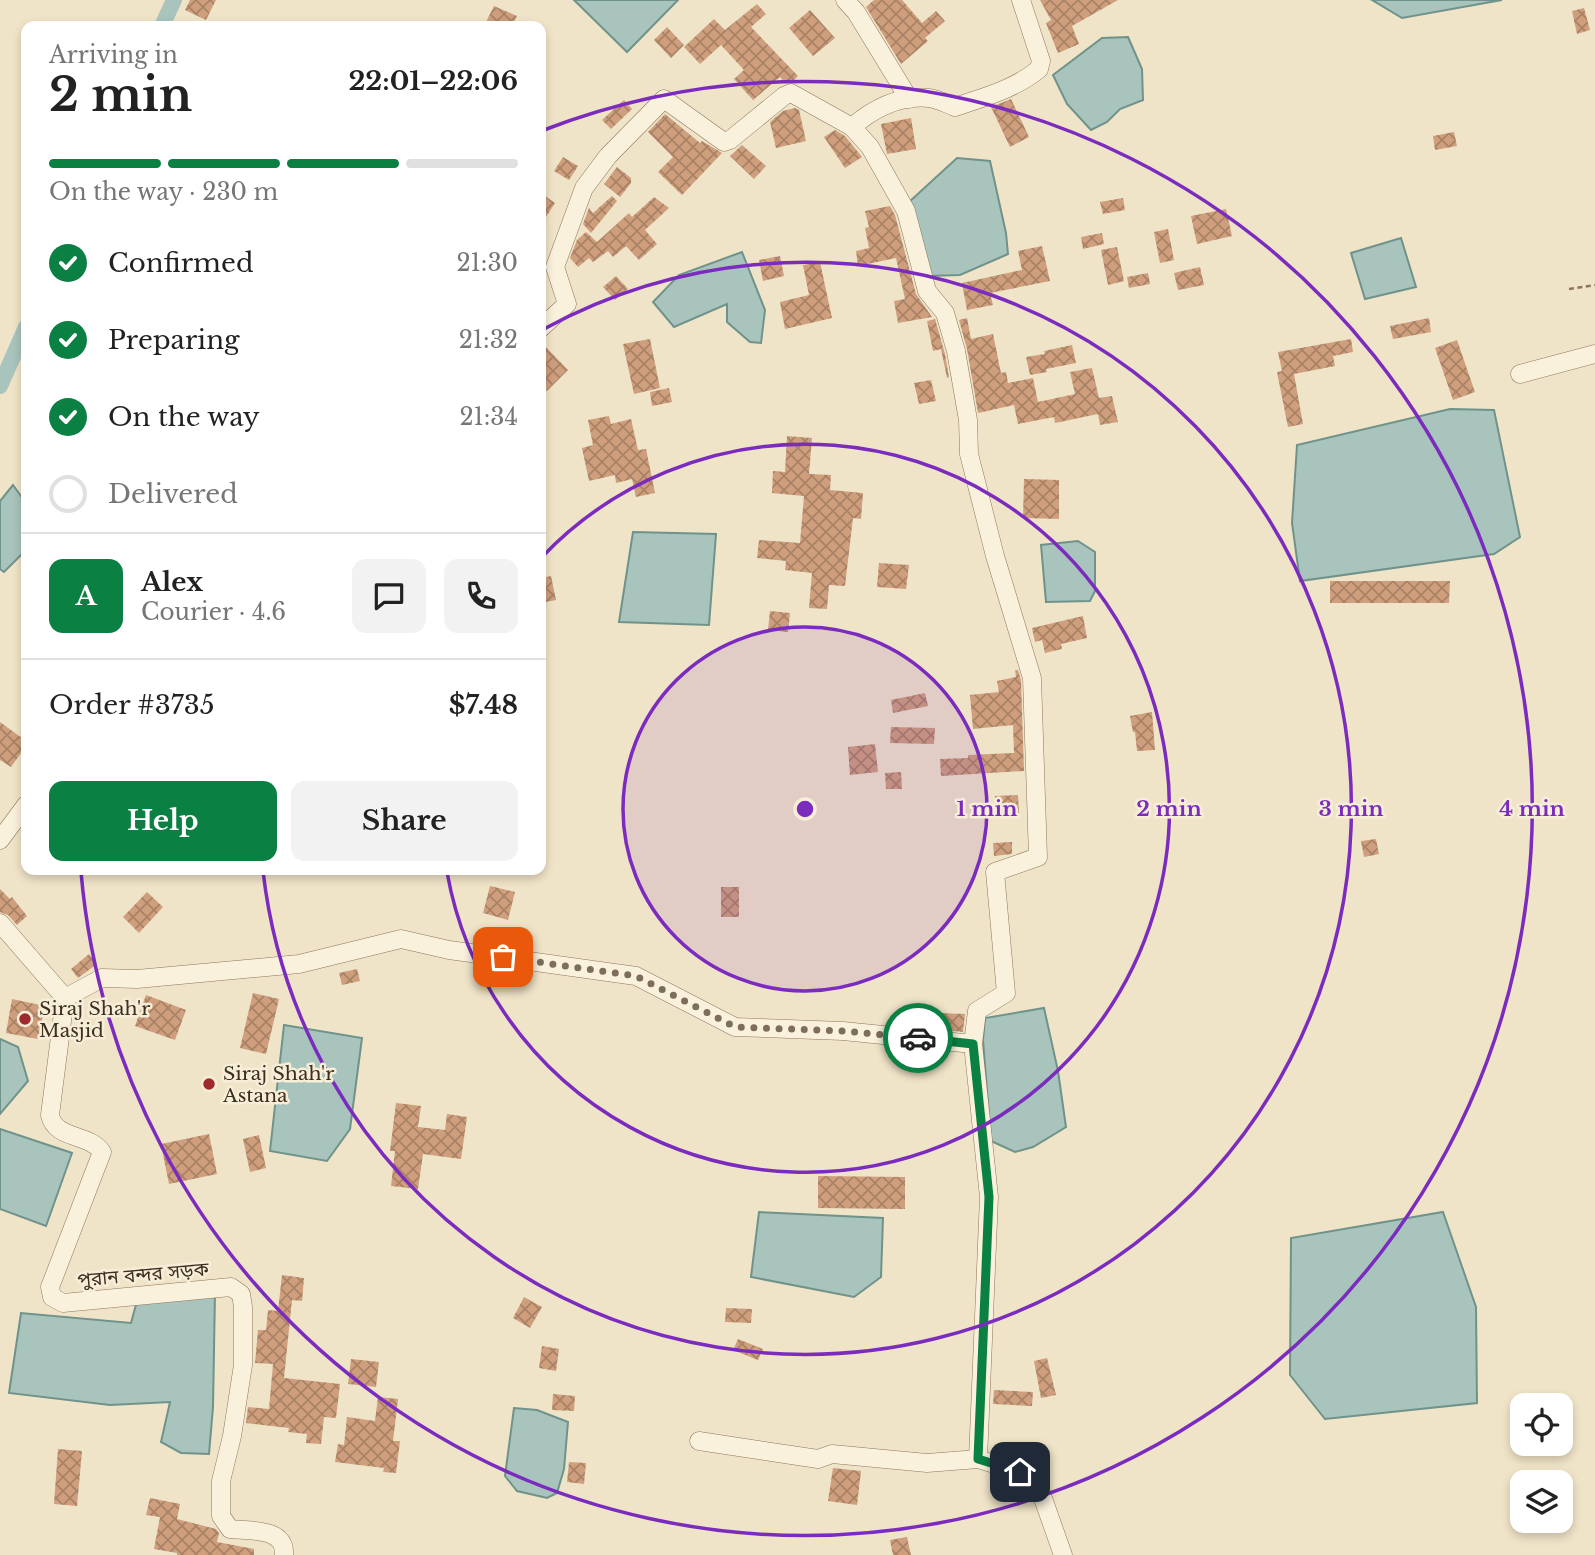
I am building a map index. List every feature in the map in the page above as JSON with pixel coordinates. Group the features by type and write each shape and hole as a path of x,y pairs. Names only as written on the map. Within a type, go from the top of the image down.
{"street":[{"path":"845,0 856,12 909,99"},
{"path":"852,127 880,107 909,99 931,98 956,107 1029,78 1039,69 1041,61 1021,0"},
{"path":"546,323 567,304 555,267 584,188 608,156 664,99 724,142 791,93 852,127 870,147 906,211 927,291 944,313 961,375 968,420 969,454 995,556 1032,678 1038,857 995,872 1006,993 976,1011 973,1044 989,1197 978,1459"},
{"path":"1520,374 1595,354"},
{"path":"0,840 21,812"},
{"path":"0,923 65,998 102,978 137,979 299,964 401,939 449,950 636,976 735,1027 843,1031 973,1044"},
{"name":"পুরান বন্দর সড়ক","path":"65,998 50,1115 57,1130 97,1145 102,1152 50,1287 52,1297 63,1303 231,1287 241,1294 243,1364 232,1436 220,1481 221,1516 230,1529 271,1533 280,1540 284,1555"},
{"path":"699,1441 818,1459 832,1454 927,1463 978,1459 1020,1472 1039,1487 1063,1555"}],"path":[{"path":"1569,289 1595,285"}],"water":[{"path":"574,0 678,0 627,52"},
{"path":"1372,0 1502,0 1402,18"},
{"path":"1128,37 1142,69 1143,100 1120,109 1107,122 1091,130 1067,104 1053,75 1102,38"},
{"path":"957,158 990,161 1008,254 960,275 929,276 909,202"},
{"path":"1401,238 1416,287 1365,299 1351,253"},
{"path":"742,252 765,310 761,343 750,342 727,322 727,304 674,327 653,302 679,275"},
{"path":"1450,409 1494,410 1520,537 1494,554 1300,581 1292,523 1297,445"},
{"path":"13,485 21,496 21,555 4,572 0,569 0,501"},
{"path":"633,532 716,534 709,625 619,622"},
{"path":"1078,541 1095,552 1095,591 1090,601 1046,602 1041,545"},
{"path":"1044,1008 1058,1071 1066,1127 1033,1147 1015,1152 991,1141 983,1040 985,1018"},
{"path":"284,1025 362,1038 350,1129 327,1161 270,1151"},
{"path":"0,1039 18,1047 28,1081 0,1114"},
{"path":"0,1129 72,1153 46,1226 0,1209"},
{"path":"759,1212 883,1218 881,1277 854,1297 751,1277"},
{"path":"1443,1212 1476,1307 1477,1403 1325,1419 1290,1375 1291,1238"},
{"path":"215,1292 213,1407 209,1454 181,1453 161,1442 170,1402 110,1405 9,1393 21,1313 131,1323 137,1301"},
{"path":"514,1408 537,1410 568,1422 564,1469 557,1493 547,1498 517,1491 505,1476"}],"building":[{"path":"190,0 216,0 206,20 185,10"},
{"path":"874,0 902,0 922,23 936,11 945,21 925,38 928,41 901,64 866,7"},
{"path":"1040,0 1118,0 1072,26 1079,44 1058,53 1046,23 1051,20"},
{"path":"757,4 766,14 751,27 798,76 792,82 785,83 780,77 753,100 734,79 744,70 721,45 700,64 684,47 714,19 725,30"},
{"path":"494,6 517,16 514,21 486,21"},
{"path":"1584,8 1590,30 1577,34 1572,11"},
{"path":"810,10 835,38 813,56 789,28"},
{"path":"667,27 684,45 671,58 654,40"},
{"path":"1011,99 1029,137 1010,147 991,107"},
{"path":"624,100 632,109 611,129 602,120"},
{"path":"795,108 799,110 806,141 776,148 770,122 783,111"},
{"path":"665,114 700,143 702,141 722,153 682,195 658,172 673,157 648,132"},
{"path":"911,118 916,149 887,154 881,124"},
{"path":"835,130 845,136 862,157 845,168 824,137"},
{"path":"1454,132 1457,146 1435,150 1433,136"},
{"path":"742,145 766,166 754,179 730,156"},
{"path":"563,157 578,166 569,180 554,171"},
{"path":"617,167 631,178 631,183 620,197 604,184"},
{"path":"612,196 617,201 591,233 583,224 589,208 593,213"},
{"path":"546,197 555,203 546,217"},
{"path":"654,197 669,208 645,230 657,244 639,260 626,246 613,257 608,251 593,262 589,258 578,267 570,258 577,240 586,232 597,242 629,213 632,217"},
{"path":"1123,198 1125,210 1103,214 1100,202"},
{"path":"890,206 895,215 916,294 932,317 898,323 894,301 905,299 896,258 858,266 856,251 869,248 865,228 869,227 865,211"},
{"path":"1226,209 1232,236 1197,244 1191,216"},
{"path":"1168,229 1174,260 1160,263 1154,232"},
{"path":"1102,233 1104,244 1083,249 1081,237"},
{"path":"1042,246 1050,281 990,293 993,305 967,310 962,283 1022,270 1018,251"},
{"path":"1117,247 1124,281 1108,285 1101,250"},
{"path":"780,256 784,276 763,281 759,260"},
{"path":"820,262 832,318 785,329 780,302 809,295 803,265"},
{"path":"1200,267 1204,285 1178,290 1174,273"},
{"path":"1148,273 1150,284 1129,288 1127,277"},
{"path":"616,276 628,289 615,300 603,287"},
{"path":"967,318 971,339 993,334 1001,373 1006,372 1008,383 1033,378 1038,402 1075,394 1070,372 1092,368 1099,398 1112,396 1118,422 1100,425 1098,414 1055,423 1054,417 1018,424 1014,405 978,413 959,320"},
{"path":"1429,318 1431,332 1393,339 1390,326"},
{"path":"935,319 945,354 947,378 941,349 933,351 927,321"},
{"path":"650,339 660,388 634,394 623,344"},
{"path":"1351,339 1353,352 1333,356 1335,366 1294,374 1303,424 1288,427 1277,372 1282,371 1278,352"},
{"path":"1457,340 1475,392 1453,400 1435,348"},
{"path":"1072,345 1076,363 1030,375 1026,357"},
{"path":"546,347 568,370 546,390"},
{"path":"931,380 936,401 919,404 914,383"},
{"path":"669,388 672,402 652,406 650,392"},
{"path":"609,416 611,424 631,419 638,450 646,449 655,493 636,497 632,479 616,483 615,475 589,481 582,448 593,445 588,420"},
{"path":"787,436 812,438 809,474 831,475 830,490 863,493 861,519 853,518 845,586 829,585 827,609 809,608 812,573 785,570 786,561 757,558 759,540 800,543 804,496 772,493 773,471 785,472"},
{"path":"1024,479 1059,480 1059,519 1023,518"},
{"path":"879,563 909,565 906,589 877,587"},
{"path":"551,576 556,600 546,602 546,577"},
{"path":"1330,581 1450,581 1449,603 1330,603"},
{"path":"770,611 790,613 788,632 768,630"},
{"path":"1083,616 1087,638 1061,644 1062,649 1045,653 1042,640 1035,642 1032,628"},
{"path":"1015,670 1018,670 1021,680 1024,771 941,776 940,759 1014,753 1013,725 973,729 970,695 999,692 997,681 1016,677"},
{"path":"925,693 928,706 893,713 891,700"},
{"path":"1152,712 1155,750 1137,751 1130,716"},
{"path":"0,722 21,737 21,753 11,767 0,760"},
{"path":"891,727 935,728 934,744 890,743"},
{"path":"875,744 878,772 850,775 848,747"},
{"path":"901,772 902,789 886,789 885,773"},
{"path":"1018,795 1019,813 996,814 995,796"},
{"path":"1376,839 1379,854 1364,857 1361,841"},
{"path":"1012,842 1012,854 994,856 993,843"},
{"path":"490,886 515,892 508,920 483,913"},
{"path":"721,887 739,887 739,917 721,917"},
{"path":"0,889 10,899 12,897 27,916 17,925 8,915 0,912"},
{"path":"147,892 163,907 139,933 123,917"},
{"path":"89,954 97,964 78,978 71,969"},
{"path":"357,969 360,981 342,985 339,973"},
{"path":"253,993 279,999 266,1054 240,1048"},
{"path":"146,995 186,1010 175,1040 135,1026"},
{"name":"Siraj Shah'r Masjid","path":"12,999 45,1006 38,1039 6,1033"},
{"path":"938,1013 965,1014 963,1032 937,1029"},
{"path":"396,1103 421,1106 418,1127 445,1130 447,1114 467,1117 461,1159 423,1154 418,1189 391,1186 395,1151 390,1151"},
{"path":"209,1134 217,1174 169,1184 161,1144"},
{"path":"259,1135 266,1168 250,1172 243,1139"},
{"path":"818,1176 905,1177 905,1209 818,1208"},
{"path":"282,1275 304,1278 302,1301 292,1300 284,1378 340,1384 336,1418 324,1417 321,1444 306,1443 307,1434 288,1432 289,1428 246,1423 248,1407 269,1409 273,1364 255,1363 258,1330 266,1330 268,1310 278,1311"},
{"path":"524,1297 542,1307 530,1328 513,1318"},
{"path":"726,1308 752,1309 751,1323 725,1322"},
{"path":"738,1339 763,1349 758,1360 733,1350"},
{"path":"542,1346 559,1349 556,1371 539,1368"},
{"path":"1047,1358 1056,1395 1041,1398 1034,1361"},
{"path":"351,1359 379,1362 376,1387 348,1384"},
{"path":"994,1390 1033,1392 1032,1406 993,1404"},
{"path":"553,1394 575,1396 574,1411 552,1410"},
{"path":"378,1397 398,1399 393,1441 400,1441 396,1473 383,1472 384,1468 335,1462 338,1444 344,1445 347,1417 375,1421"},
{"path":"58,1449 82,1451 77,1506 54,1504"},
{"path":"569,1462 586,1463 584,1484 567,1482"},
{"path":"833,1468 861,1471 857,1505 828,1501"},
{"path":"150,1498 180,1504 177,1519 216,1529 219,1533 217,1542 254,1549 254,1555 177,1555 154,1549 160,1517 146,1515"},
{"path":"907,1537 911,1555 893,1555 890,1540"}],"waterway":[{"path":"164,21 174,0"},
{"path":"0,386 21,338"}],"way so far":[{"path":"503,957 636,976 735,1027 843,1031 918,1038"}],"place":[{"name":"Siraj Shah'r Masjid","path":"25,1019"},
{"name":"Siraj Shah'r Astana","path":"209,1084"}],"route":[{"path":"918,1038 973,1044 989,1197 978,1459 1020,1472"}]}
